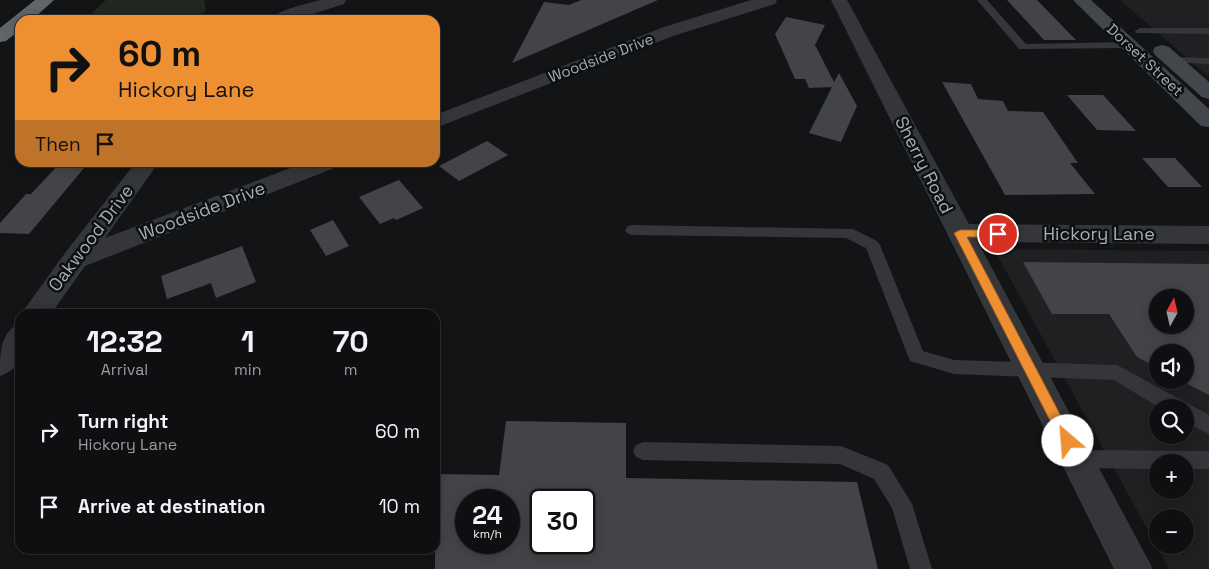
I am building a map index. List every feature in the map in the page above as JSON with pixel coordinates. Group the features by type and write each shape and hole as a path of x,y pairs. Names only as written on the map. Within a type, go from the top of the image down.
{"highway":[{"path":"27,15 46,0"},
{"path":"0,37 15,25"}],"main road":[{"name":"Dorset Street","path":"1081,0 1134,38 1172,60 1209,93"},
{"name":"Dorset Street","path":"1105,0 1134,38 1209,121"}],"street":[{"path":"289,15 338,0"},
{"name":"Woodside Drive","path":"440,120 670,31 769,0"},
{"name":"Sherry Road","path":"839,0 1134,569"},
{"name":"Oakwood Drive","path":"39,309 144,167"},
{"name":"Woodside Drive","path":"74,260 316,167"},
{"name":"Hickory Lane","path":"960,233 1209,235"},
{"path":"0,363 15,342"}],"lane":[{"path":"982,0 1023,47 1209,31"},
{"path":"1172,60 1209,61"},
{"path":"633,230 848,233 872,244 916,356 954,367 1117,373 1162,399"},
{"path":"1194,417 1209,425"},
{"path":"643,451 841,455 881,472 901,504 921,569"},
{"path":"1077,459 1209,460"}],"shaded area":[{"path":"106,0 204,0 206,10 201,15 90,15"},
{"path":"1120,0 1209,0 1209,77"},
{"path":"994,249 1209,251 1209,569 1169,569 1161,554 1194,554 1194,509 1149,509 1149,532"}],"building":[{"path":"581,0 658,0 512,63 544,2 569,5"},
{"path":"1007,0 1037,0 1076,40 1044,40"},
{"path":"786,17 825,25 815,45 834,82 839,73 857,106 841,142 809,133 832,87 809,88 805,79 795,79 775,34"},
{"path":"942,82 971,84 978,99 1003,101 1008,111 1043,112 1078,163 1070,163 1095,194 1005,195"},
{"path":"1067,95 1103,95 1136,131 1097,130"},
{"path":"487,141 508,155 459,181 440,165"},
{"path":"1142,158 1175,158 1202,187 1168,187"},
{"path":"56,167 85,167 29,234 0,233 0,223 26,194 31,194"},
{"path":"399,180 423,208 396,220 394,218 380,224 359,197"},
{"path":"333,220 349,246 326,256 310,230"},
{"path":"242,246 256,282 216,298 211,283 167,299 161,276"},
{"path":"1023,262 1209,264 1209,395 1194,387 1194,344 1149,344 1149,363 1137,357 1109,314 1052,314"},
{"path":"506,421 626,423 626,478 857,482 878,569 435,569 435,554 440,554 440,474 499,475"}],"route":[{"path":"998,234 960,233 1068,441"}]}
